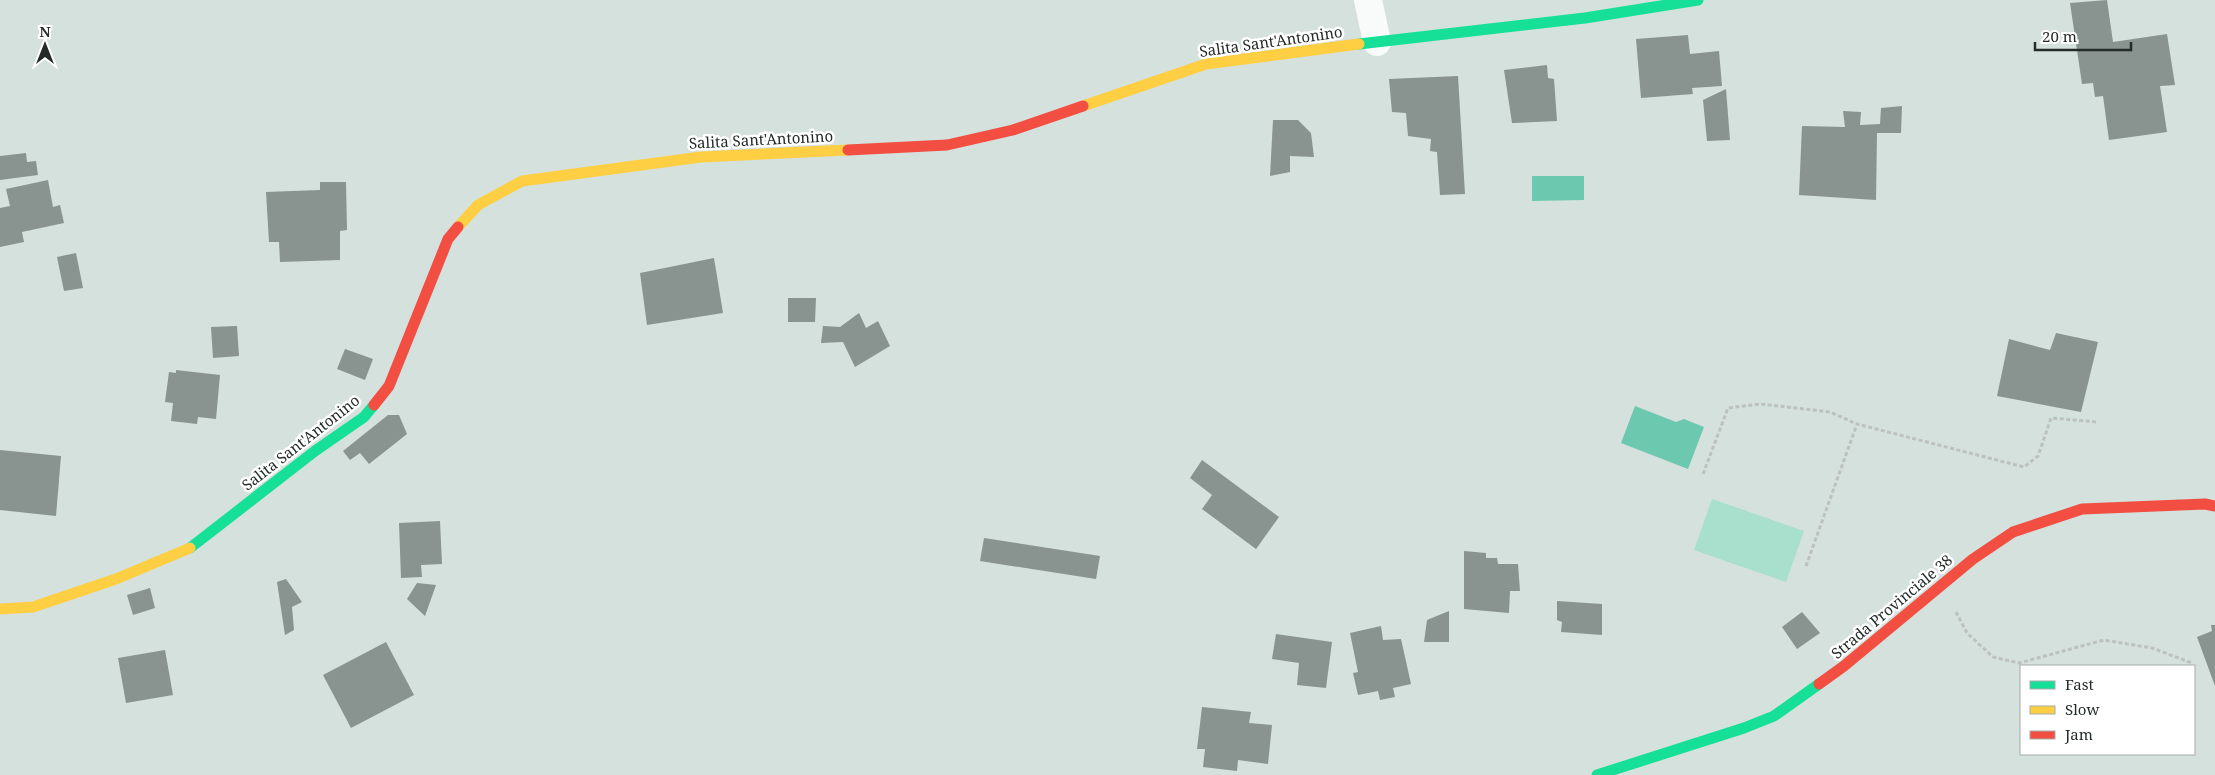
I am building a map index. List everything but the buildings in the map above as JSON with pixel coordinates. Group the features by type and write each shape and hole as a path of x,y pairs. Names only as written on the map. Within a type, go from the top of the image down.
{"street":[{"path":"1368,0 1376,42"},
{"name":"Salita Sant'Antonino","path":"0,609 42,604 128,575 188,550 315,451 364,416 389,386 448,239 478,205 522,181 701,157 947,145 1013,130 1206,64 1585,18 1698,0"},
{"name":"Strada Provinciale 38","path":"1597,775 1744,728 1774,716 1844,666 1973,559 2013,532 2082,509 2205,504 2215,506"}],"path":[{"path":"1703,474 1728,408 1760,404 1830,412 1857,424 2024,467 2038,456 2051,418 2097,422"},
{"path":"1806,566 1857,424"},
{"path":"1942,585 1967,633 1993,657 2019,663 2104,640 2152,648 2192,663"}],"shaded area":[{"path":"1532,176 1584,176 1584,200 1532,201"},
{"path":"1635,406 1676,422 1684,419 1704,427 1688,469 1621,443"},
{"path":"1712,499 1804,531 1786,582 1694,550"}],"traffic: fast":[{"path":"1359,44 1585,18 1698,0"},
{"path":"190,548 315,451 364,417 374,405"},
{"path":"1597,775 1744,728 1774,716 1819,684"}],"traffic: slow":[{"path":"1083,106 1206,64 1359,44"},
{"path":"458,227 478,205 522,181 701,157 848,150"},
{"path":"0,609 33,607 116,579 190,548"}],"traffic: jam":[{"path":"848,150 947,145 1013,130 1083,106"},
{"path":"374,405 389,386 448,239 458,227"},
{"path":"1819,684 1844,666 1973,559 2013,532 2082,509 2205,504 2215,506"}]}
